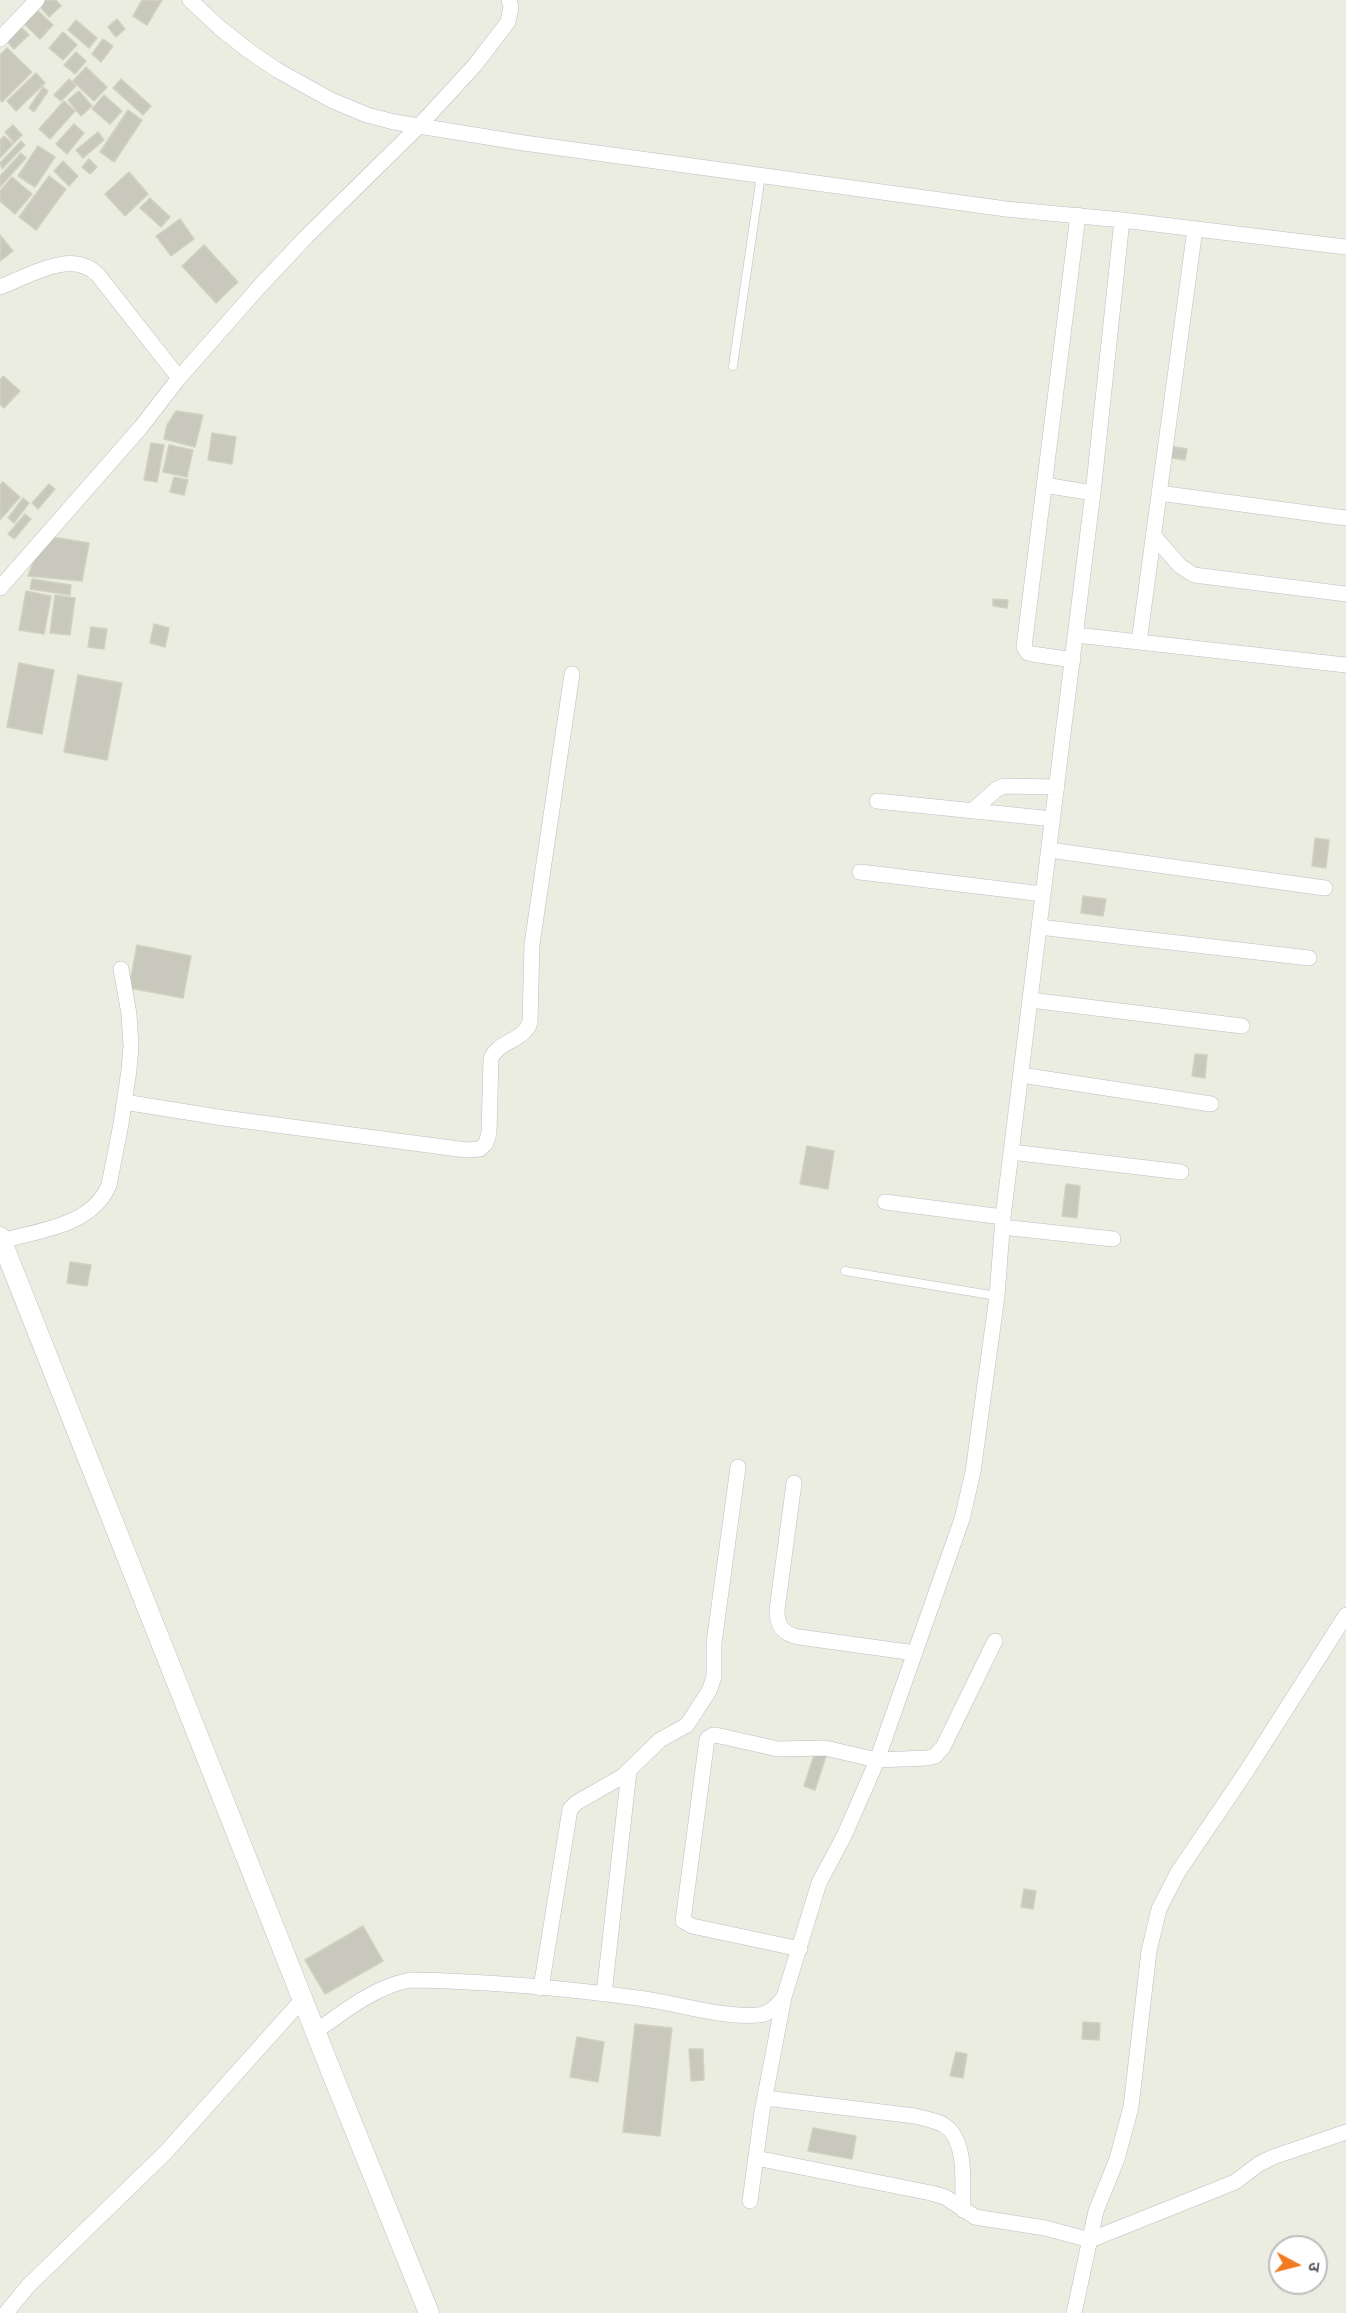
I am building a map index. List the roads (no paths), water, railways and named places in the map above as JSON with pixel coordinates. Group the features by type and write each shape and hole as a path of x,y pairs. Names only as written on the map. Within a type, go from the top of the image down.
{"street":[{"path":"0,39 37,0"},
{"path":"190,0 249,51 306,87 368,115 419,126 1006,209 1078,215 1346,247"},
{"path":"0,588 141,427 179,378 306,237 419,126 475,65 508,22 511,15 509,0"},
{"path":"1073,660 1028,653 1024,647 1078,215"},
{"path":"750,2201 765,2098 784,1997 819,1883 844,1836 877,1760 956,1539 973,1472 997,1296 1011,1152 1093,493 1122,220"},
{"path":"1138,642 1195,229"},
{"path":"0,287 57,265 71,263 86,265 98,274 179,378"},
{"path":"1044,485 1093,493"},
{"path":"1159,493 1346,518"},
{"path":"1153,535 1180,566 1194,575 1346,594"},
{"path":"1076,635 1346,665"},
{"path":"124,1102 224,1118 466,1150 480,1149 486,1143 489,1133 490,1059 496,1049 522,1035 530,1022 532,944 572,674"},
{"path":"972,811 997,789 1004,786 1057,787"},
{"path":"877,801 1053,819"},
{"path":"1049,850 1325,888"},
{"path":"860,872 1043,894"},
{"path":"1039,927 1309,958"},
{"path":"121,969 131,1031 129,1070 109,1185 104,1197 95,1208 69,1222 1,1239 302,2000 429,2313"},
{"path":"1030,1000 1242,1026"},
{"path":"1021,1075 1211,1104"},
{"path":"1011,1152 1181,1172"},
{"path":"885,1202 1113,1239"},
{"path":"541,1988 570,1809 629,1771 660,1740 687,1725 713,1683 714,1643 738,1467"},
{"path":"794,1483 777,1610 777,1621 781,1629 789,1635 799,1637 915,1653"},
{"path":"1074,2313 1096,2211 1117,2159 1131,2107 1149,1951 1159,1909 1178,1872 1246,1772 1346,1615"},
{"path":"800,1949 692,1926 683,1921 707,1739 713,1735 791,1750 825,1748 877,1760 927,1758 939,1752 995,1641"},
{"path":"604,1994 629,1771"},
{"path":"315,2032 376,1991 393,1983 410,1980 604,1994 745,2015 763,2015 777,2007 784,1997"},
{"path":"6,2313 28,2286 166,2152 302,2000"},
{"path":"765,2098 915,2116 934,2121 950,2129 957,2142 961,2160 963,2210"},
{"path":"756,2158 931,2193 945,2197 975,2217 1045,2228 1090,2240 1235,2182 1258,2164 1273,2157 1346,2132"}],"lane":[{"path":"733,366 761,175"},
{"path":"845,1271 997,1296"}]}
